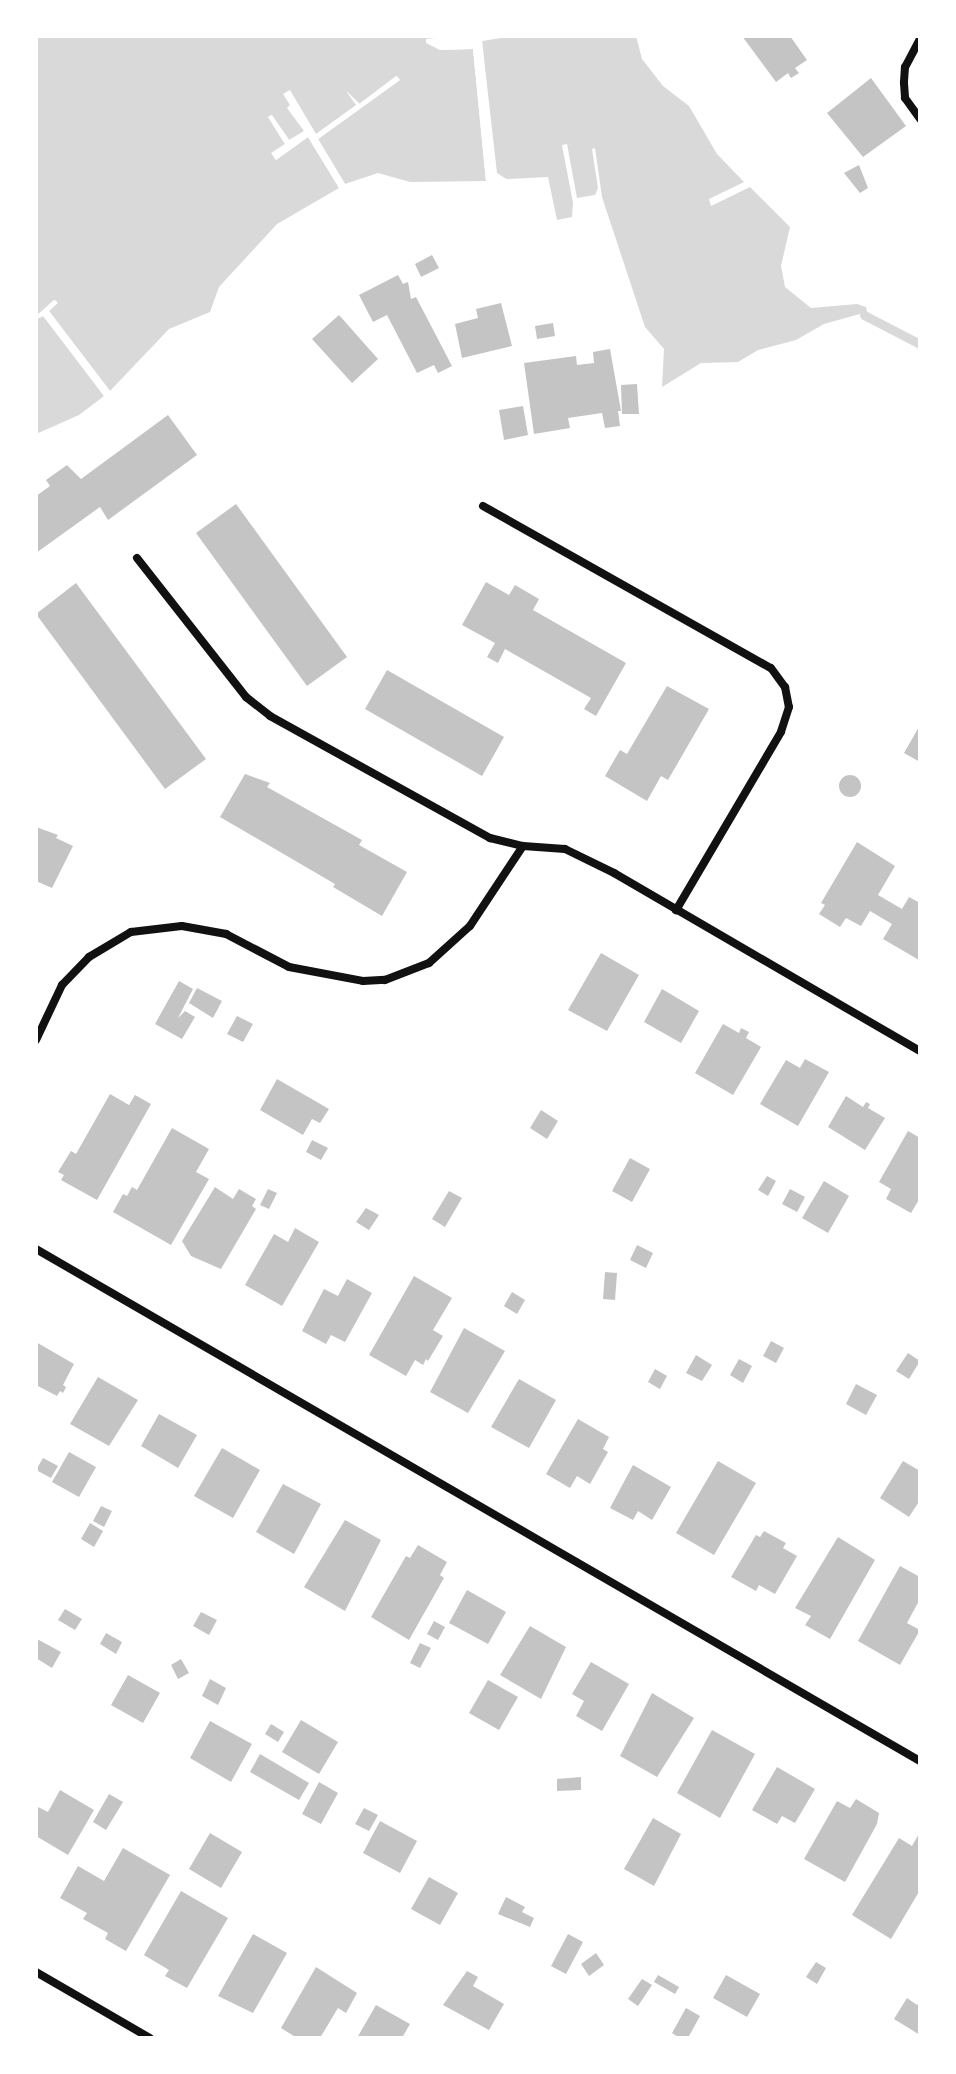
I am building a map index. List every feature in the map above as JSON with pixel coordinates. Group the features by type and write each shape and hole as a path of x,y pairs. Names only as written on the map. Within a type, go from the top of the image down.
{"street":[{"path":"920,39 905,67 904,83 905,98 920,119"},
{"path":"483,506 771,668 785,687 789,707 781,732 676,910"},
{"path":"137,558 246,697 270,716 490,838 523,846 565,849 614,873 920,1051"},
{"path":"36,1040 62,985 89,957 131,932 182,926 226,934 289,967 363,981 385,980 429,963 470,926 523,846"},
{"path":"36,1249 920,1761"},
{"path":"36,1972 150,2038"}],"shaded area":[{"path":"36,36 464,36 426,39 440,50 473,49 486,181 410,182 378,173 345,184 318,139 400,80 396,76 359,104 347,91 357,105 315,135 290,91 290,106 304,131 290,141 272,115 268,117 285,144 272,154 276,160 308,137 339,188 277,224 219,287 210,312 169,329 110,391 49,311 57,302 54,300 36,316"},
{"path":"501,36 636,36 642,59 663,86 689,106 717,154 744,182 709,199 711,206 750,187 790,227 781,266 785,287 811,308 857,304 866,307 867,312 824,324 796,340 758,350 738,362 701,363 662,387 664,349 645,327 602,197 595,148 592,149 598,188 595,195 577,198 567,144 562,145 573,203 572,217 557,220 548,177 506,179 495,173 482,41"},
{"path":"43,316 104,396 79,415 36,434 36,319"}],"pier":[{"path":"468,36 463,41 434,43 477,47 490,182 487,185 439,186 486,182 473,49 440,50 426,43 426,39"},
{"path":"478,36 501,38 482,41 497,173 508,180 546,178 549,196 545,181 505,183 492,175"},
{"path":"397,76 400,80 318,139 345,184 339,188 308,137 276,160 271,153 285,144 268,117 271,115 289,140 304,131 287,108 290,105 283,94 290,90 316,134 356,105 346,91 360,104"},
{"path":"55,300 58,303 49,311 110,391 104,396 44,316 36,319"}],"building":[{"path":"742,36 790,36 807,60 795,68 799,73 791,78 788,73 776,82"},
{"path":"871,78 906,126 863,157 827,113"},
{"path":"859,165 868,188 860,193 844,173"},
{"path":"432,255 439,268 421,277 415,264"},
{"path":"398,275 403,284 408,282 411,299 416,297 452,366 438,373 434,365 417,373 387,315 373,322 359,295"},
{"path":"501,303 512,346 462,358 455,324 478,318 476,309"},
{"path":"339,315 378,359 352,383 312,339"},
{"path":"553,323 555,336 537,339 535,326"},
{"path":"610,349 621,411 618,411 620,426 605,428 602,413 568,418 570,428 534,434 524,363 576,356 577,365 594,363 593,352"},
{"path":"637,384 639,414 622,414 621,385"},
{"path":"523,406 528,435 504,440 499,410"},
{"path":"168,415 197,455 108,520 100,507 36,553 36,496 50,486 46,480 67,465 81,479"},
{"path":"236,504 347,657 307,686 196,533"},
{"path":"486,582 509,595 515,585 539,599 533,610 626,663 596,716 584,709 591,698 505,649 498,663 487,657 495,643 462,625"},
{"path":"76,583 206,759 165,789 36,614"},
{"path":"387,670 504,737 482,776 365,709"},
{"path":"667,686 709,709 668,780 661,776 647,801 605,776 620,750 627,754"},
{"path":"920,725 920,762 904,753"},
{"path":"245,774 270,783 267,787 362,840 359,845 407,872 382,916 333,887 335,884 220,817"},
{"path":"850,775 858,778 861,786 858,794 850,797 842,794 839,786 842,778"},
{"path":"36,827 58,835 56,838 73,846 52,888 36,881"},
{"path":"857,842 895,866 878,895 902,909 909,897 920,903 919,960 883,939 892,924 870,911 861,926 846,918 840,927 819,914 825,905 821,903"},
{"path":"601,953 639,975 607,1031 568,1010"},
{"path":"179,981 193,989 178,1018 185,1011 195,1017 182,1039 155,1024"},
{"path":"197,988 222,1001 213,1018 189,1003"},
{"path":"662,989 699,1011 681,1043 644,1022"},
{"path":"237,1016 253,1024 243,1042 227,1034"},
{"path":"723,1024 739,1033 741,1028 749,1032 746,1038 761,1047 733,1095 695,1073"},
{"path":"805,1059 829,1072 798,1126 760,1104 786,1060 800,1068"},
{"path":"277,1079 329,1109 320,1123 312,1119 303,1135 260,1110"},
{"path":"110,1094 129,1105 135,1095 151,1104 97,1200 61,1180 64,1175 58,1172 71,1151 76,1154"},
{"path":"846,1096 863,1107 866,1102 870,1104 868,1108 885,1118 865,1150 828,1127"},
{"path":"541,1110 558,1121 547,1139 530,1128"},
{"path":"172,1128 209,1149 196,1172 209,1179 171,1245 113,1212 123,1194 127,1196 132,1187 137,1190"},
{"path":"908,1131 920,1138 920,1198 911,1213 886,1199 891,1189 879,1182"},
{"path":"312,1140 328,1148 321,1160 306,1152"},
{"path":"630,1158 650,1169 632,1202 612,1191"},
{"path":"767,1176 776,1181 768,1196 758,1190"},
{"path":"824,1181 849,1196 828,1233 802,1218"},
{"path":"215,1187 233,1199 239,1189 256,1199 252,1206 256,1209 221,1269 191,1256 182,1241"},
{"path":"268,1189 277,1193 269,1209 260,1205"},
{"path":"790,1189 805,1197 797,1212 782,1204"},
{"path":"449,1191 462,1198 445,1227 432,1219"},
{"path":"366,1208 379,1215 369,1230 356,1222"},
{"path":"295,1228 319,1242 282,1306 245,1285 274,1234 288,1242"},
{"path":"637,1245 653,1253 646,1268 630,1260"},
{"path":"605,1272 617,1273 615,1300 603,1299"},
{"path":"414,1276 452,1298 433,1330 443,1336 428,1361 426,1359 423,1365 415,1360 406,1376 369,1355"},
{"path":"347,1279 372,1293 345,1342 331,1335 326,1344 302,1331 324,1289 338,1296"},
{"path":"512,1292 525,1300 517,1314 504,1306"},
{"path":"464,1328 505,1351 468,1413 430,1392"},
{"path":"771,1341 784,1348 776,1363 763,1356"},
{"path":"36,1342 74,1364 63,1385 66,1387 63,1393 60,1391 57,1396 36,1385"},
{"path":"908,1353 920,1361 909,1379 896,1371"},
{"path":"696,1355 712,1365 702,1381 686,1373"},
{"path":"739,1359 752,1366 743,1383 730,1375"},
{"path":"655,1369 667,1376 660,1389 648,1382"},
{"path":"98,1377 138,1400 109,1446 70,1424"},
{"path":"519,1379 556,1400 529,1448 491,1427"},
{"path":"856,1384 877,1395 866,1415 846,1404"},
{"path":"159,1414 197,1435 178,1468 141,1446"},
{"path":"578,1419 609,1437 603,1449 608,1452 590,1484 577,1476 570,1488 546,1474"},
{"path":"222,1448 260,1470 233,1518 194,1496"},
{"path":"69,1452 96,1467 79,1497 52,1482"},
{"path":"43,1458 58,1466 51,1478 36,1470"},
{"path":"718,1461 756,1483 714,1555 676,1533"},
{"path":"903,1461 920,1471 920,1500 909,1517 880,1498"},
{"path":"633,1465 671,1487 652,1520 638,1511 633,1520 610,1508"},
{"path":"283,1484 321,1504 294,1554 256,1532"},
{"path":"101,1506 112,1511 104,1527 93,1521"},
{"path":"345,1520 381,1540 345,1611 304,1587"},
{"path":"90,1523 103,1531 94,1547 81,1539"},
{"path":"764,1531 786,1543 783,1548 797,1556 775,1594 759,1585 756,1591 731,1577 756,1535 760,1537"},
{"path":"838,1537 875,1560 830,1639 805,1625 811,1616 795,1608"},
{"path":"418,1545 447,1562 440,1575 444,1578 409,1640 371,1617 406,1556 410,1558"},
{"path":"900,1566 920,1577 920,1599 907,1623 920,1630 900,1665 858,1641"},
{"path":"467,1590 506,1612 488,1644 449,1623"},
{"path":"65,1609 82,1619 75,1630 58,1620"},
{"path":"201,1612 217,1620 209,1635 193,1626"},
{"path":"434,1621 445,1627 438,1640 427,1634"},
{"path":"530,1626 566,1647 541,1699 500,1675"},
{"path":"106,1633 122,1642 116,1654 100,1644"},
{"path":"37,1639 61,1652 52,1668 36,1658"},
{"path":"420,1643 431,1648 420,1668 410,1663"},
{"path":"181,1659 189,1673 178,1679 171,1665"},
{"path":"591,1662 629,1684 602,1731 576,1716 584,1701 572,1694"},
{"path":"128,1675 160,1693 143,1723 111,1705"},
{"path":"210,1679 226,1688 218,1705 202,1696"},
{"path":"488,1680 518,1697 499,1730 469,1713"},
{"path":"652,1693 694,1718 657,1777 620,1756"},
{"path":"301,1720 338,1742 319,1774 282,1752"},
{"path":"210,1721 252,1744 231,1782 190,1758"},
{"path":"271,1724 284,1732 278,1742 265,1734"},
{"path":"712,1730 755,1754 720,1818 677,1793"},
{"path":"260,1754 309,1783 299,1800 250,1772"},
{"path":"777,1767 815,1789 795,1823 782,1816 777,1824 752,1810"},
{"path":"581,1777 581,1790 557,1791 557,1779"},
{"path":"319,1782 338,1793 321,1824 302,1814"},
{"path":"60,1790 94,1810 68,1855 36,1836 36,1806 48,1812"},
{"path":"109,1794 123,1802 106,1830 93,1822"},
{"path":"856,1799 879,1813 877,1824 845,1882 804,1859 837,1801 850,1808"},
{"path":"364,1808 378,1815 369,1831 355,1824"},
{"path":"653,1818 681,1834 654,1886 624,1869"},
{"path":"380,1821 417,1841 400,1873 363,1853"},
{"path":"920,1832 920,1890 891,1939 852,1915 899,1838 912,1846"},
{"path":"210,1833 242,1852 221,1888 189,1869"},
{"path":"123,1848 170,1875 126,1951 105,1939 108,1933 83,1919 87,1913 60,1898 78,1866 104,1881"},
{"path":"429,1877 458,1893 440,1925 411,1909"},
{"path":"181,1891 228,1918 187,1988 165,1976 169,1970 144,1955"},
{"path":"506,1897 525,1907 522,1912 534,1918 530,1927 498,1914"},
{"path":"253,1934 287,1953 253,2013 218,1996"},
{"path":"568,1934 583,1942 566,1974 551,1966"},
{"path":"596,1953 604,1965 589,1976 581,1964"},
{"path":"816,1962 826,1968 817,1984 806,1977"},
{"path":"316,1967 357,1993 346,2013 338,2008 320,2038 297,2038 281,2028"},
{"path":"467,1971 478,1977 473,1986 504,2004 489,2030 443,2005"},
{"path":"658,1975 679,1987 675,1994 654,1982"},
{"path":"726,1975 760,1994 747,2017 713,1998"},
{"path":"642,1979 652,1985 638,2006 628,1999"},
{"path":"907,1998 917,2005 920,2000 920,2035 894,2019"},
{"path":"376,2005 410,2024 402,2038 357,2038"},
{"path":"686,2008 700,2016 688,2038 680,2038 672,2033"}],"waterway":[{"path":"864,315 920,344"}]}
